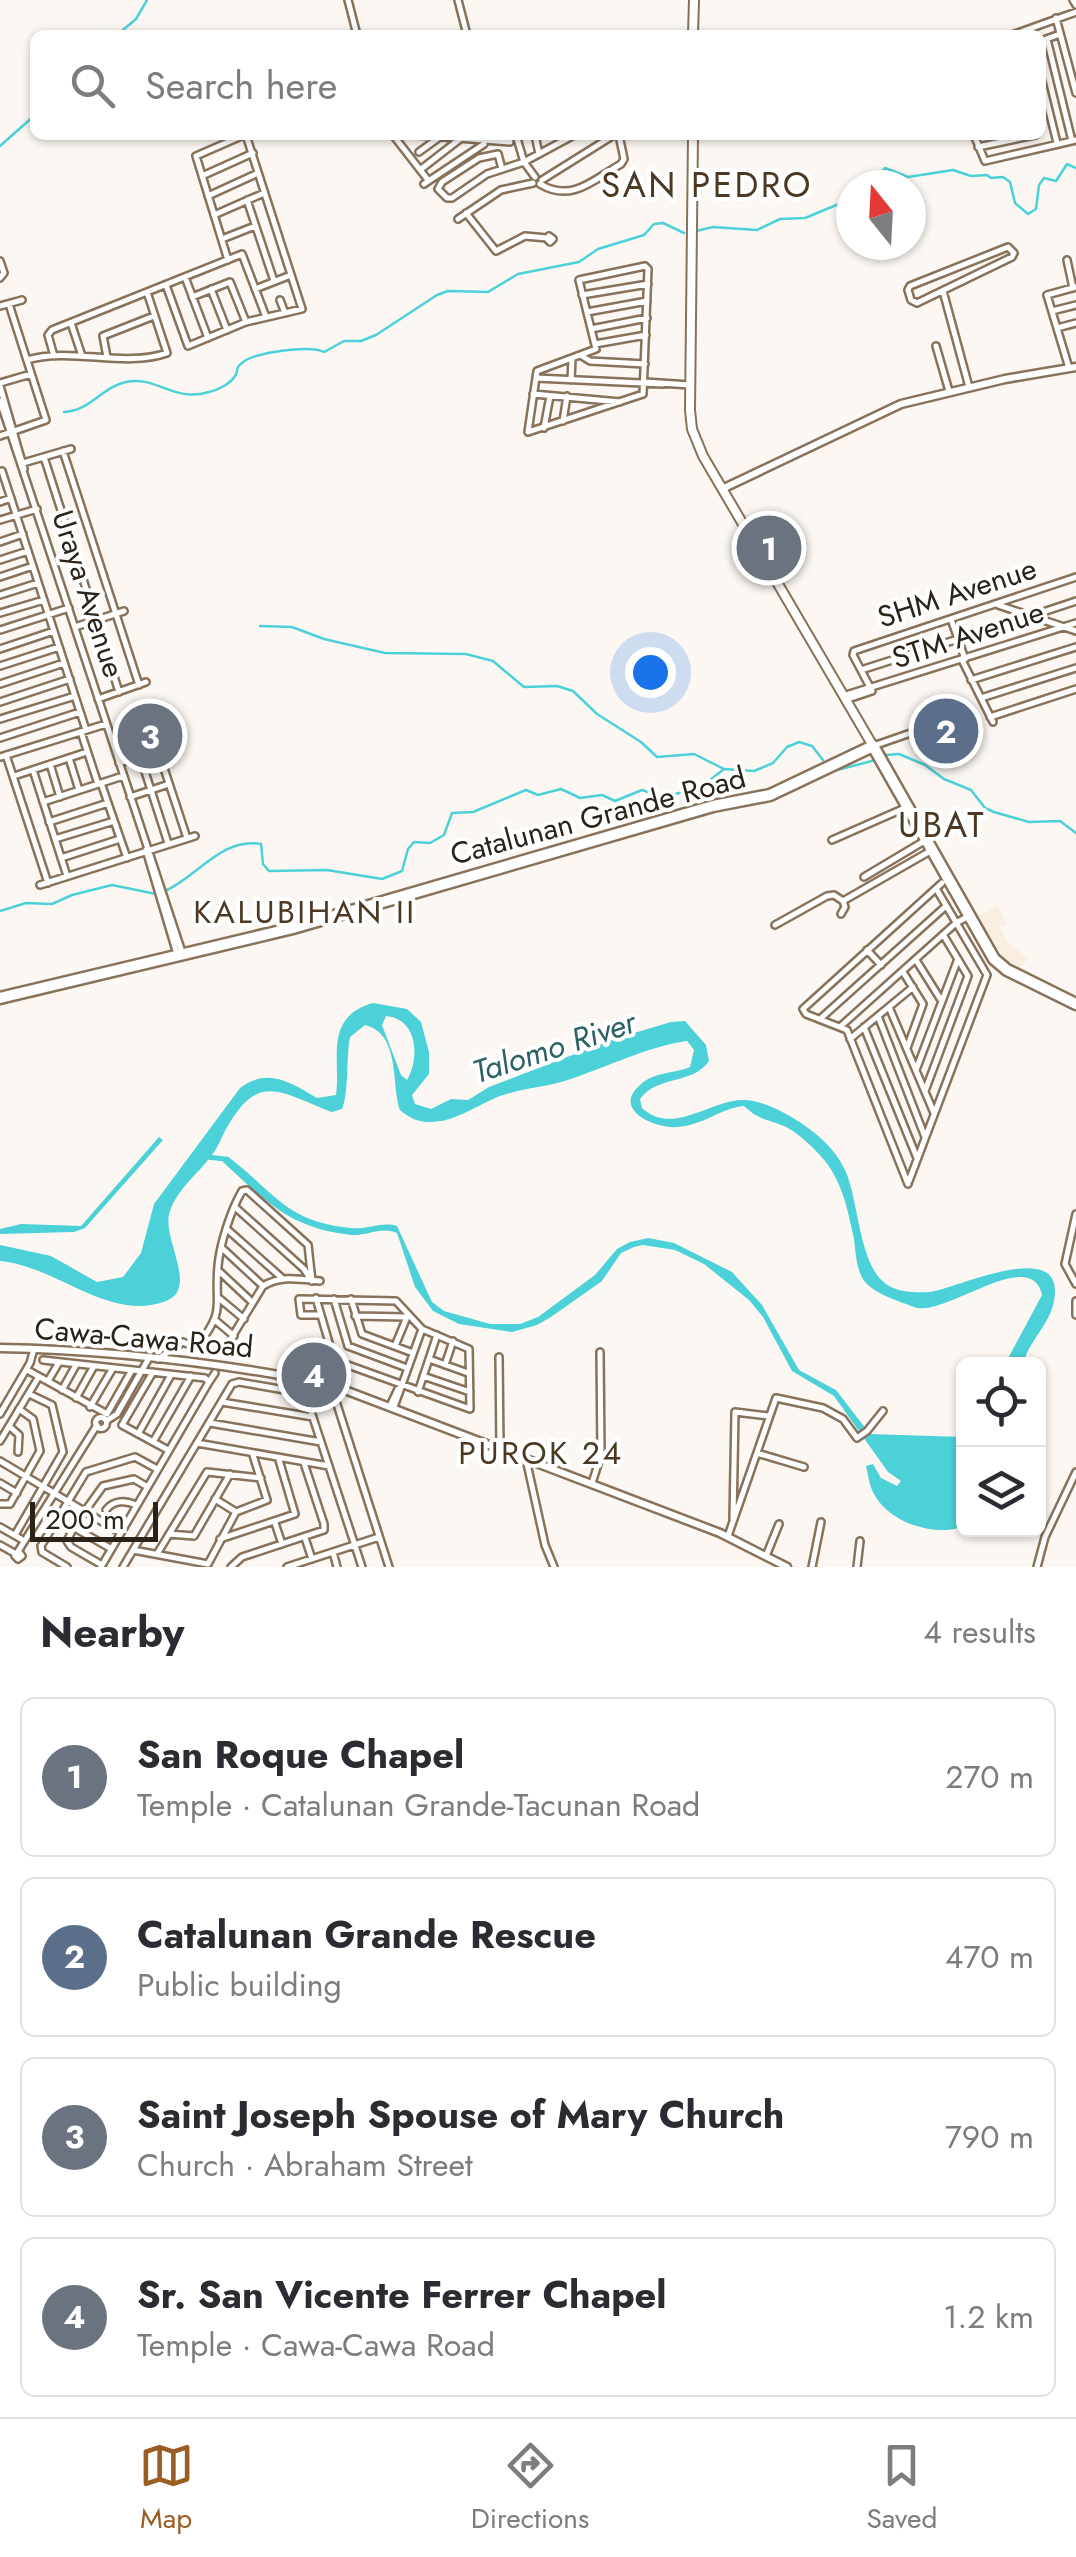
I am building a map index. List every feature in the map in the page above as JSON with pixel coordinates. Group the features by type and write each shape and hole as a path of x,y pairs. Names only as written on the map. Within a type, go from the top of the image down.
{"main road":[{"path":"694,0 694,30"},
{"path":"693,140 692,429 722,488 1000,964 1076,1004"},
{"name":"Catalunan Grande Road","path":"0,998 306,924 713,806 765,796 873,746"}],"street":[{"path":"348,0 356,30"},
{"path":"458,0 466,30"},
{"path":"1025,30 1075,6"},
{"path":"1056,18 1076,93"},
{"path":"1046,39 1060,34"},
{"path":"976,140 984,160 1074,141 1046,47"},
{"path":"1046,98 1058,145"},
{"path":"228,260 196,156 233,140"},
{"path":"166,285 188,346 246,322 303,308 247,140"},
{"path":"398,140 427,182 470,150 488,142"},
{"path":"419,152 436,140"},
{"path":"420,170 460,140 506,140"},
{"path":"517,140 524,162 538,181 556,192 568,193 622,164 618,140"},
{"path":"536,140 540,154"},
{"path":"502,168 498,154 487,155 442,182 438,189 450,198 487,174 524,162 565,140"},
{"path":"458,218 501,190 538,181 608,140"},
{"path":"978,147 1012,140"},
{"path":"1039,140 1042,148"},
{"path":"202,176 252,154"},
{"path":"208,196 258,173"},
{"path":"214,215 264,192"},
{"path":"247,200 274,281"},
{"path":"466,213 496,251 524,236 547,238"},
{"path":"222,239 255,226"},
{"path":"1008,248 1014,253 1012,258 913,303 908,290 969,263 1008,248"},
{"path":"54,356 48,333 242,254 266,317"},
{"path":"722,488 891,408 969,387 1074,369 1047,295 1074,288 1067,260"},
{"path":"0,261 4,273 0,278"},
{"path":"969,263 974,276"},
{"path":"646,266 648,284 641,396 527,432 540,368 594,352 580,279 646,266"},
{"path":"255,289 291,274"},
{"path":"185,277 208,338"},
{"path":"192,296 230,282 246,322"},
{"path":"582,295 648,284"},
{"path":"211,289 227,330"},
{"path":"943,291 969,387"},
{"path":"27,360 54,356 146,358 167,353 147,292"},
{"path":"0,306 22,300"},
{"path":"280,300 285,313"},
{"path":"586,312 647,301"},
{"path":"0,436 46,422 8,304"},
{"path":"1052,312 1076,305"},
{"path":"107,357 103,336 155,316"},
{"path":"591,328 647,318"},
{"path":"70,323 82,356"},
{"path":"1057,328 1076,323"},
{"path":"595,344 646,335"},
{"path":"936,346 949,392"},
{"path":"582,356 590,361 645,364"},
{"path":"571,380 572,359"},
{"path":"0,384 31,374"},
{"path":"536,378 690,385"},
{"name":"Uraya Avenue","path":"0,384 4,413"},
{"path":"534,394 621,402"},
{"path":"544,428 550,395"},
{"path":"563,422 567,396"},
{"name":"Uraya Avenue","path":"0,401 180,955"},
{"path":"23,465 72,449"},
{"path":"63,452 142,684 98,699"},
{"path":"44,457 119,692"},
{"path":"2,471 80,712 87,752 127,858"},
{"path":"0,502 11,498"},
{"path":"0,520 37,509"},
{"path":"0,542 23,534"},
{"path":"0,560 28,550"},
{"path":"0,577 33,566"},
{"name":"SHM Avenue","path":"861,670 852,652 1076,578"},
{"path":"0,595 38,583"},
{"path":"0,613 44,600"},
{"path":"1032,616 1076,601"},
{"path":"996,604 1065,627"},
{"path":"0,630 69,608"},
{"path":"75,627 124,611"},
{"path":"951,618 971,680 992,720 1076,689"},
{"name":"STM Avenue","path":"844,698 1065,627 1076,627"},
{"path":"0,649 54,632"},
{"path":"871,689 861,670 958,639"},
{"path":"0,666 59,647"},
{"path":"971,680 1076,647"},
{"path":"0,684 64,663"},
{"path":"981,698 1076,668"},
{"path":"0,702 70,680"},
{"path":"0,719 75,696"},
{"path":"0,738 80,712"},
{"path":"873,746 960,716"},
{"path":"48,883 3,756 106,724"},
{"path":"119,762 168,746"},
{"path":"158,750 187,838"},
{"path":"13,776 87,752"},
{"path":"140,756 168,844"},
{"path":"69,758 80,790"},
{"path":"50,764 60,797"},
{"path":"33,770 67,877"},
{"path":"43,802 123,776"},
{"path":"130,797 169,784"},
{"path":"50,822 108,803"},
{"path":"832,840 907,807"},
{"path":"55,840 114,821"},
{"path":"40,886 195,836"},
{"path":"61,858 120,839"},
{"path":"864,877 929,845"},
{"path":"843,901 929,845"},
{"path":"936,889 987,974 908,1184 850,1038 841,1026 806,1014 803,1009 942,883"},
{"path":"775,925 834,895 843,901 841,914"},
{"path":"820,1019 946,906"},
{"path":"841,1026 970,917"},
{"path":"925,1091 968,976 944,936"},
{"path":"867,950 881,965"},
{"path":"916,1070 958,959"},
{"path":"916,960 942,1001"},
{"path":"903,972 924,1004 906,1048"},
{"path":"850,1038 913,987"},
{"path":"889,1007 934,1114"},
{"path":"878,1016 925,1137"},
{"path":"864,1027 917,1158"},
{"path":"197,1347 215,1320 222,1248 241,1192 247,1190 300,1237 309,1248 316,1281"},
{"path":"236,1207 316,1281"},
{"path":"1076,1214 1064,1264 1076,1284"},
{"path":"228,1230 282,1278"},
{"path":"222,1248 263,1286"},
{"path":"218,1270 253,1302"},
{"path":"21,1539 55,1494 99,1418 117,1414 153,1359 181,1342 224,1350 263,1286 282,1278 316,1281"},
{"path":"316,1298 334,1360 468,1410 469,1349 422,1328 396,1301 334,1298 316,1298 300,1300 299,1312 306,1318 319,1316"},
{"path":"334,1298 348,1346 407,1368"},
{"path":"220,1299 244,1320"},
{"path":"351,1299 362,1334 413,1353"},
{"path":"1076,1301 1076,1314"},
{"path":"355,1316 407,1316"},
{"path":"395,1346 407,1316"},
{"path":"215,1320 234,1336"},
{"path":"392,1407 422,1328"},
{"path":"418,1392 437,1335"},
{"path":"445,1365 452,1341"},
{"path":"0,1414 30,1364 34,1349"},
{"name":"Cawa-Cawa Road","path":"0,1350 153,1359 300,1378 339,1387 728,1536 774,1564 788,1567"},
{"path":"592,1483 601,1455 600,1352"},
{"path":"499,1358 500,1446"},
{"path":"429,1359 470,1374"},
{"path":"43,1360 208,1381"},
{"path":"48,1381 58,1364"},
{"path":"62,1390 76,1365"},
{"path":"76,1398 94,1366"},
{"path":"90,1407 113,1368"},
{"path":"106,1418 132,1370"},
{"path":"29,1372 106,1418"},
{"path":"153,1372 122,1425 168,1450"},
{"path":"67,1538 70,1547 101,1566 215,1373"},
{"path":"138,1434 172,1374"},
{"path":"153,1442 191,1376"},
{"path":"423,1376 470,1392"},
{"path":"0,1441 38,1378"},
{"path":"300,1378 362,1567"},
{"path":"123,1567 232,1384 302,1393"},
{"path":"0,1546 18,1554 21,1539 63,1452 52,1405 29,1394"},
{"path":"334,1395 389,1567"},
{"path":"728,1536 774,1400 784,1398 826,1410 843,1420 856,1437 867,1431 883,1411"},
{"path":"222,1402 312,1418"},
{"path":"0,1504 8,1506 17,1493 41,1444 32,1417 19,1409"},
{"path":"734,1522 735,1412 769,1416"},
{"path":"210,1422 321,1442"},
{"path":"9,1426 18,1435 18,1452"},
{"path":"197,1444 329,1466"},
{"path":"757,1453 804,1466"},
{"path":"134,1550 208,1566 236,1512 267,1500 253,1455"},
{"path":"35,1555 90,1469 135,1456 157,1469"},
{"path":"526,1457 545,1545 554,1567"},
{"path":"220,1539 296,1514 279,1460"},
{"path":"0,1461 121,1532"},
{"path":"231,1567 238,1559 324,1528 304,1463"},
{"path":"157,1554 205,1474 214,1470 261,1478"},
{"path":"1037,1567 1076,1472"},
{"path":"169,1534 194,1536 230,1473"},
{"path":"60,1550 103,1486 134,1479 147,1486"},
{"path":"0,1483 17,1493"},
{"path":"216,1499 236,1512"},
{"path":"106,1510 126,1501 136,1505"},
{"path":"275,1522 282,1544"},
{"path":"812,1567 821,1522"},
{"path":"766,1556 779,1524"},
{"path":"74,1526 111,1548"},
{"path":"0,1527 21,1539"},
{"path":"304,1537 312,1559"},
{"path":"287,1567 379,1537"},
{"path":"856,1567 860,1542"},
{"path":"42,1545 42,1552 68,1567"},
{"path":"333,1552 337,1567"}],"shaded area":[{"path":"997,905 1007,924 1000,927 1007,942 1028,958 1020,969 997,954 976,917"}],"water":[{"path":"373,1003 407,1009 421,1022 429,1052 429,1074 412,1095 415,1104 431,1109 451,1099 468,1100 489,1087 614,1039 685,1021 706,1045 709,1061 694,1074 647,1091 640,1099 642,1108 666,1119 749,1100 786,1114 825,1142 841,1163 866,1251 880,1279 895,1289 929,1292 1006,1271 1043,1271 1053,1281 1054,1301 1049,1315 1026,1357 1009,1357 1042,1295 1035,1281 1022,1277 1005,1280 928,1308 889,1297 863,1279 847,1208 836,1179 821,1156 795,1133 744,1106 677,1127 658,1125 640,1116 633,1110 632,1094 652,1077 690,1067 694,1050 687,1041 568,1080 500,1096 447,1120 428,1122 413,1119 400,1110 390,1049 376,1030 365,1025 350,1037 342,1109 332,1112 269,1091 248,1100 237,1112 213,1153 173,1203 168,1222 180,1285 166,1301 124,1305 42,1272 0,1261 0,1245 51,1256 97,1282 123,1277 141,1253 154,1204 240,1088 260,1078 270,1078 288,1082 317,1098 336,1095 338,1041 347,1018","holes":["386,1016 405,1024 415,1051 407,1080 401,1075 382,1025"]},
{"path":"159,1137 163,1140 85,1228 74,1232 0,1234 0,1229 21,1224 81,1226"},
{"path":"227,1156 282,1203 311,1219 351,1228 397,1226 432,1302 444,1311 490,1324 520,1324 538,1317 595,1275 617,1249 648,1238 674,1243 732,1272 762,1305 799,1370 836,1390 870,1434 956,1437 956,1529 924,1528 888,1511 872,1490 866,1466 873,1464 881,1478 897,1486 901,1481 888,1472 834,1396 792,1371 763,1317 749,1300 704,1264 675,1250 634,1247 621,1253 602,1281 537,1325 512,1332 459,1324 433,1311 415,1287 397,1233 385,1230 351,1235 311,1226 266,1201 223,1162"}],"waterway":[{"path":"123,30 136,19 147,0"},
{"path":"0,146 30,119"},
{"path":"926,174 953,170 971,176 1003,177 1010,182 1015,203 1028,214 1036,209 1039,185 1044,178 1056,181 1067,164 1076,168"},
{"path":"883,170 890,170"},
{"path":"696,231 713,227 757,230 780,219 805,218 836,205"},
{"path":"64,412 81,408 126,382 147,382 185,394 212,391 230,382 238,366 248,359 295,350 324,352 344,341 361,341 448,291 488,292 518,274 579,262 598,249 644,235 654,224 663,223 684,233"},
{"path":"260,626 292,627 385,653 466,654 493,661 524,687 557,686 573,691 597,714 657,757 694,754 724,769 754,771 773,763 787,747 799,742 812,746 823,760"},
{"path":"886,755 899,754 925,765 944,779 971,790 985,808 994,812 1029,822 1060,821 1076,833"},
{"path":"833,771 872,761"},
{"path":"165,891 222,852 247,843 261,844 263,864 269,871 327,870 382,879 402,871 414,842 430,843 444,835 452,813 473,812 526,790 538,795 561,789 580,798 602,795 615,801 642,790 663,797 700,788 724,769"},
{"path":"0,911 26,903 52,904 112,885 156,894"},
{"path":"207,1157 230,1163"}],"place":[{"name":"San Roque Chapel","path":"769,548"},
{"name":"Catalunan Grande Rescue","path":"946,731"},
{"name":"Saint Joseph Spouse of Mary Church","path":"150,736"},
{"name":"Sr. San Vicente Ferrer Chapel","path":"314,1375"}],"district":[{"name":"SAN PEDRO","path":"707,185"},
{"name":"UBAT","path":"942,825"},
{"name":"KALUBIHAN II","path":"305,912"},
{"name":"PUROK 24","path":"541,1453"}],"water label":[{"name":"Talomo River","path":"554,1047"}]}
